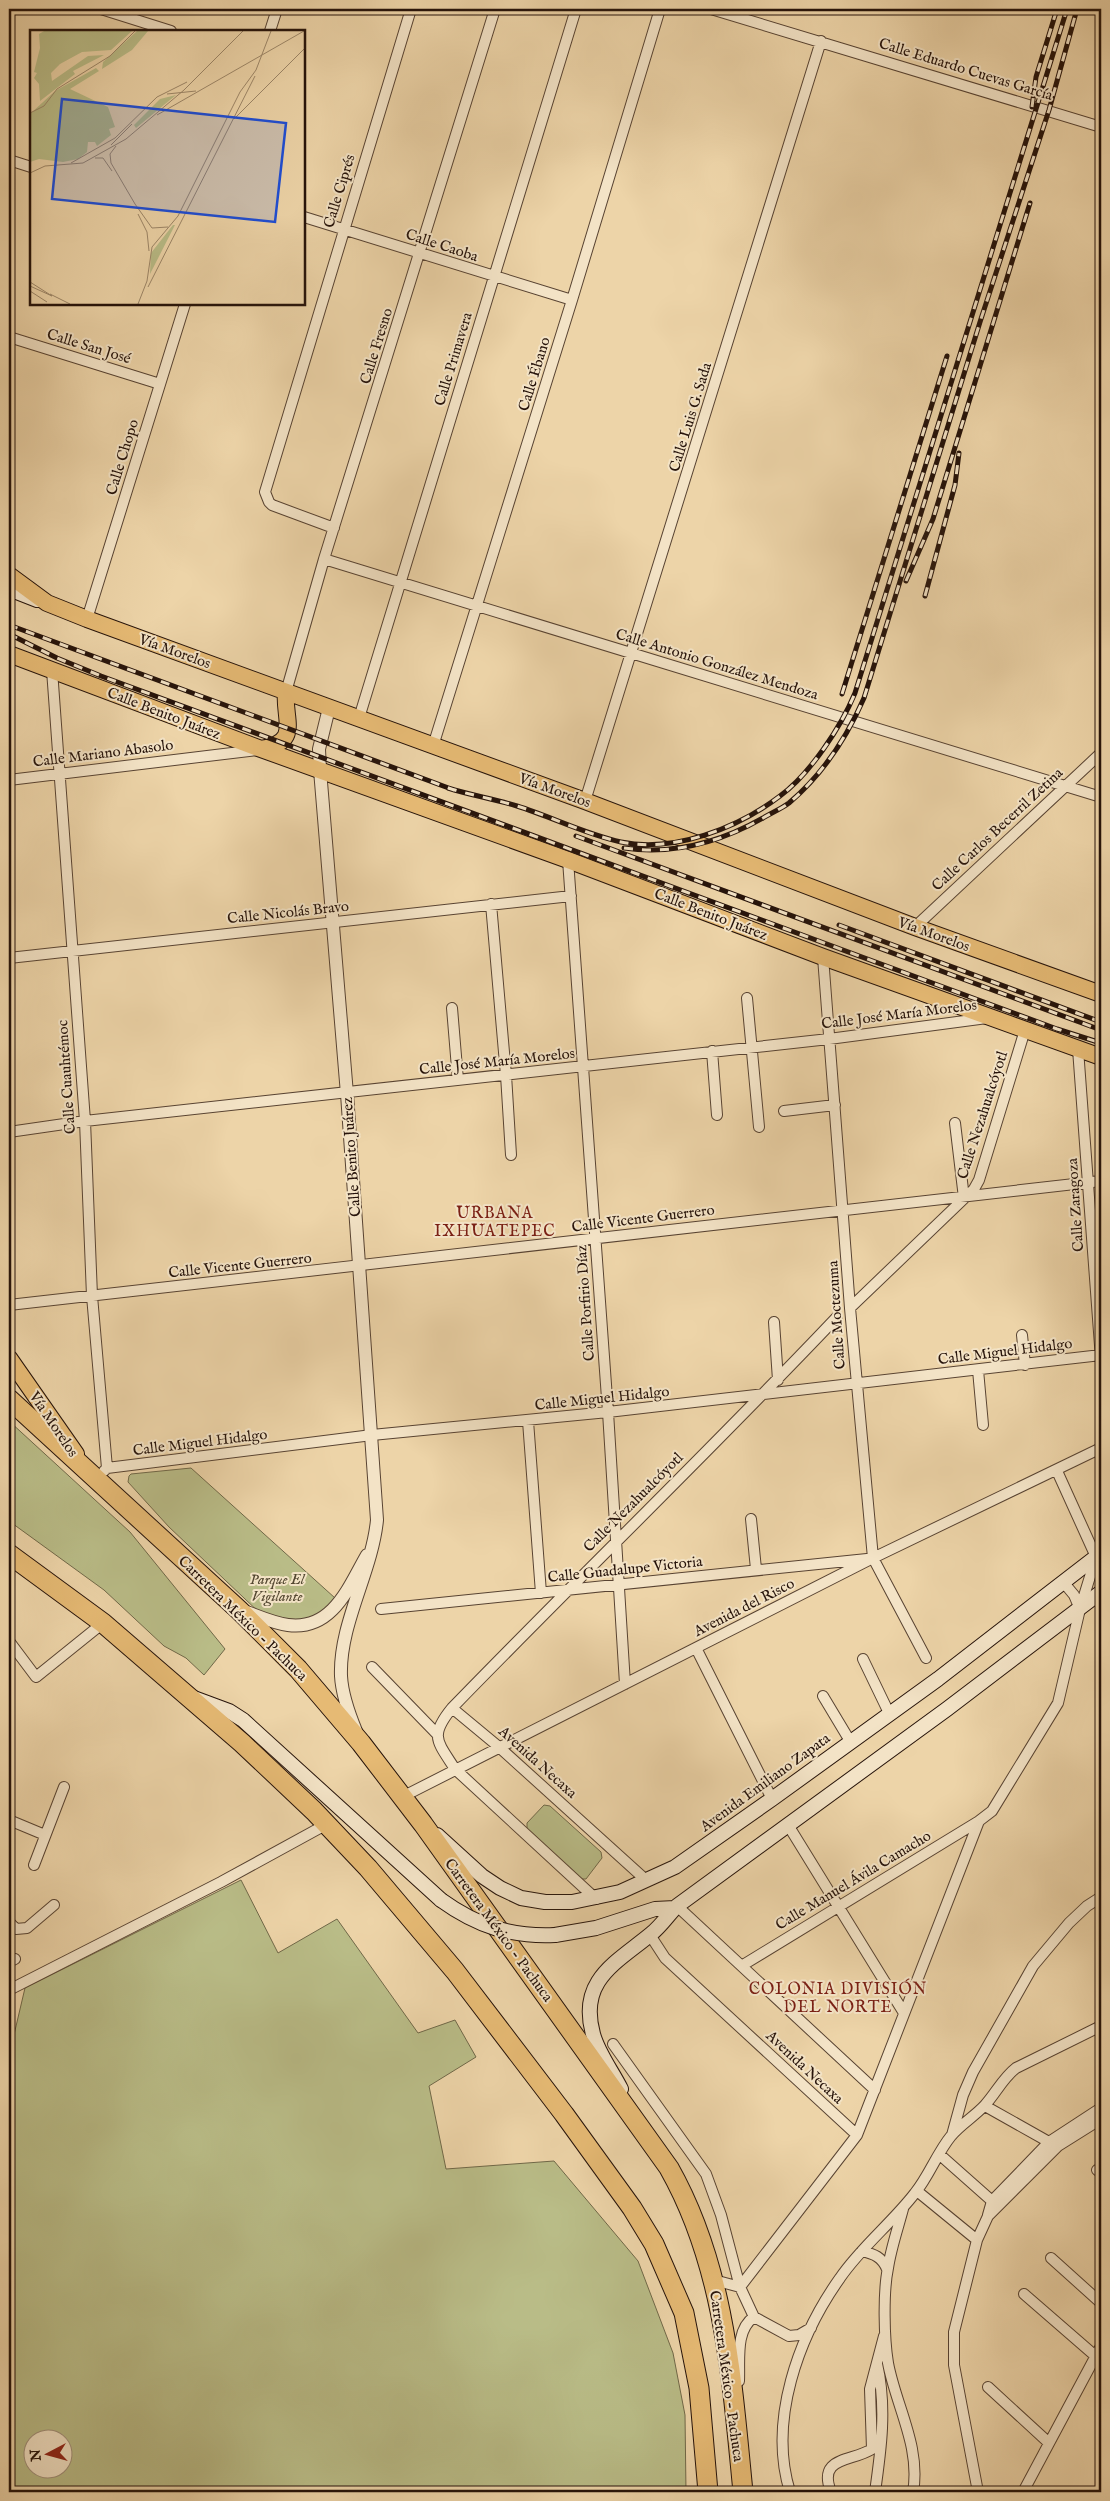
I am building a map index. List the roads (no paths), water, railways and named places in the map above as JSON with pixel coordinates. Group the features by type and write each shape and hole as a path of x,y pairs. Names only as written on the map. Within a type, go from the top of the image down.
{"highway":[{"name":"Carretera México - Pachuca","path":"9,1399 82,1465 102,1473 298,1668 361,1743 402,1796 644,2131 684,2194 702,2237 714,2280 725,2333 743,2492"},
{"name":"Carretera México - Pachuca","path":"9,1554 102,1623 266,1764 327,1824 368,1868 455,1971 569,2122 632,2208 654,2244 684,2313 699,2388 708,2492"}],"main road":[{"path":"9,575 47,603"},
{"name":"Vía Morelos","path":"9,589 585,801 915,927 1101,994"},
{"name":"Calle Benito Juárez","path":"9,654 261,749 568,860 823,957 1101,1058"},
{"path":"261,749 278,744 287,733 289,721 286,692"},
{"name":"Vía Morelos","path":"9,1358 82,1465"},
{"name":"Avenida Emiliano Zapata","path":"422,1824 465,1859 482,1876 500,1888 521,1898 545,1902 596,1899 620,1892 647,1881 675,1866 772,1799 938,1679 1099,1555"},
{"path":"644,2131 597,2046 591,2024 590,2008 593,1991 608,1967 670,1918 676,1907 947,1709 1101,1592"},
{"path":"185,1695 229,1710 243,1720 441,1900 463,1915 487,1927 516,1934 555,1935 596,1928 655,1909 676,1907"}],"street":[{"path":"101,9 168,30"},
{"path":"270,30 277,9"},
{"name":"Calle Ciprés","path":"334,528 272,504 266,497 266,486 411,9"},
{"name":"Calle Fresno","path":"286,692 324,559 495,9"},
{"name":"Calle Primavera","path":"359,718 576,9"},
{"name":"Calle Ébano","path":"433,746 572,300 660,9"},
{"name":"Calle Eduardo Cuevas García","path":"712,9 1101,127"},
{"name":"Calle Luis G. Sada","path":"585,801 821,41"},
{"path":"9,160 30,167"},
{"name":"Calle Caoba","path":"305,217 572,300"},
{"name":"Calle Chopo","path":"87,619 185,305"},
{"name":"Calle San José","path":"9,337 160,384"},
{"name":"Calle Antonio González Mendoza","path":"324,559 478,604 630,654 1066,784 1101,797"},
{"name":"Calle Cuauhtémoc","path":"52,670 85,1122 102,1473"},
{"name":"Calle Benito Juárez","path":"329,708 319,749 320,770 347,1094 377,1520 373,1544 342,1658 341,1677 344,1692 349,1713 361,1743"},
{"name":"Calle Mariano Abasolo","path":"9,780 261,749"},
{"name":"Calle Carlos Becerril Zetina","path":"915,927 1101,753"},
{"name":"Calle Porfirio Díaz","path":"568,860 617,1540 625,1684"},
{"name":"Calle Nicolás Bravo","path":"9,958 571,896"},
{"path":"491,904 511,1155"},
{"name":"Calle Moctezuma","path":"823,957 844,1210 850,1308 873,1558 926,1658"},
{"path":"748,998 759,1127"},
{"path":"452,1008 458,1080"},
{"name":"Calle José María Morelos","path":"9,1132 829,1039 988,1018"},
{"name":"Calle Nezahualcóyotl","path":"850,1308 974,1189 979,1180 1025,1030"},
{"name":"Calle Zaragoza","path":"1078,1049 1101,1359"},
{"path":"712,1051 717,1115"},
{"path":"784,1110 835,1105"},
{"path":"955,1123 964,1198"},
{"name":"Calle Vicente Guerrero","path":"9,1305 359,1267 595,1238 964,1198 1101,1181"},
{"name":"Calle Nezahualcóyotl","path":"436,1734 440,1723 452,1708 564,1591 778,1380 837,1317"},
{"path":"774,1322 778,1380"},
{"path":"1022,1335 1025,1365"},
{"name":"Calle Miguel Hidalgo","path":"102,1473 372,1435 528,1421 1101,1355"},
{"path":"978,1370 983,1425"},
{"path":"528,1421 541,1593"},
{"name":"Avenida del Risco","path":"402,1796 873,1558 1101,1448"},
{"path":"740,2287 857,2135 979,1821 992,1811 1058,1703 1080,1609 1099,1555 1056,1471"},
{"path":"751,1519 756,1569"},
{"name":"Calle Benito Juárez","path":"239,1610 289,1625 314,1622 331,1612 345,1596 373,1544"},
{"name":"Calle Guadalupe Victoria","path":"381,1609 873,1558"},
{"path":"1064,1583 1074,1595 1080,1609"},
{"path":"9,1641 36,1678 102,1623"},
{"path":"696,1648 772,1799"},
{"path":"863,1659 889,1713"},
{"path":"372,1667 436,1734 438,1742 455,1768 596,1899"},
{"path":"823,1696 850,1741"},
{"name":"Avenida Necaxa","path":"452,1708 499,1747 647,1881"},
{"path":"34,1865 64,1787"},
{"path":"9,1820 44,1835"},
{"name":"Calle Manuel Ávila Camacho","path":"743,1966 979,1821"},
{"path":"9,1990 230,1878 327,1824"},
{"path":"788,1825 904,2013"},
{"path":"952,2136 963,2095 973,2072 1033,1966 1069,1923 1101,1897"},
{"path":"9,1922 16,1929 27,1928 54,1905"},
{"name":"Avenida Necaxa","path":"676,1907 743,1966 875,2090"},
{"name":"Avenida Necaxa","path":"650,1935 665,1958 857,2135"},
{"path":"939,2154 958,2094 995,2026"},
{"path":"790,2492 785,2476 782,2432 796,2369 811,2328 839,2278 904,2208 952,2136 985,2106 1008,2075 1016,2068 1101,2026"},
{"path":"613,2044 706,2174 721,2215 740,2287 754,2317 789,2336 799,2335 811,2328"},
{"path":"985,2106 1049,2142"},
{"path":"978,2492 952,2348 954,2332 977,2240 988,2216 992,2201 1049,2142 1101,2108"},
{"path":"988,2216 1058,2146 1101,2118"},
{"path":"939,2154 992,2201"},
{"path":"917,2191 977,2240"},
{"path":"904,2208 888,2269 886,2328 888,2362 908,2433 915,2468 913,2492"},
{"path":"862,2252 878,2256 884,2261 888,2269"},
{"path":"1052,2258 1101,2303"},
{"path":"714,2280 740,2287"},
{"path":"1024,2294 1099,2359"},
{"path":"737,2429 740,2338 745,2325 754,2317"},
{"path":"832,2492 828,2482 829,2472 832,2467 839,2460 872,2449 870,2389 876,2360 886,2328"},
{"path":"1023,2492 1049,2443 1099,2359 1101,2346"},
{"path":"875,2492 881,2449 883,2389 876,2360"},
{"path":"988,2387 1049,2443"}],"railway":[{"path":"1032,107 1036,77 1057,9"},
{"path":"448,788 517,806 608,839 641,844 662,844 684,841 705,835 745,818 780,796 813,763 833,735 855,693 1067,9"},
{"path":"624,848 660,850 695,845 730,834 763,818 789,803 801,792 823,768 850,727 864,698 980,322 1049,110 1077,9"},
{"path":"906,581 933,519 1030,203"},
{"path":"842,694 947,356"},
{"path":"925,596 955,485 959,453"},
{"path":"9,625 454,790"},
{"path":"9,634 57,658 101,676 1057,1029 1101,1043"},
{"path":"576,836 1101,1030"},
{"path":"839,925 1101,1022"}],"district":[{"name":"URBANA IXHUATEPEC","path":"495,1221"},
{"name":"COLONIA DIVISIÓN DEL NORTE","path":"838,1997"}],"park label":[{"name":"Parque El Vigilante","path":"277,1588"}]}
